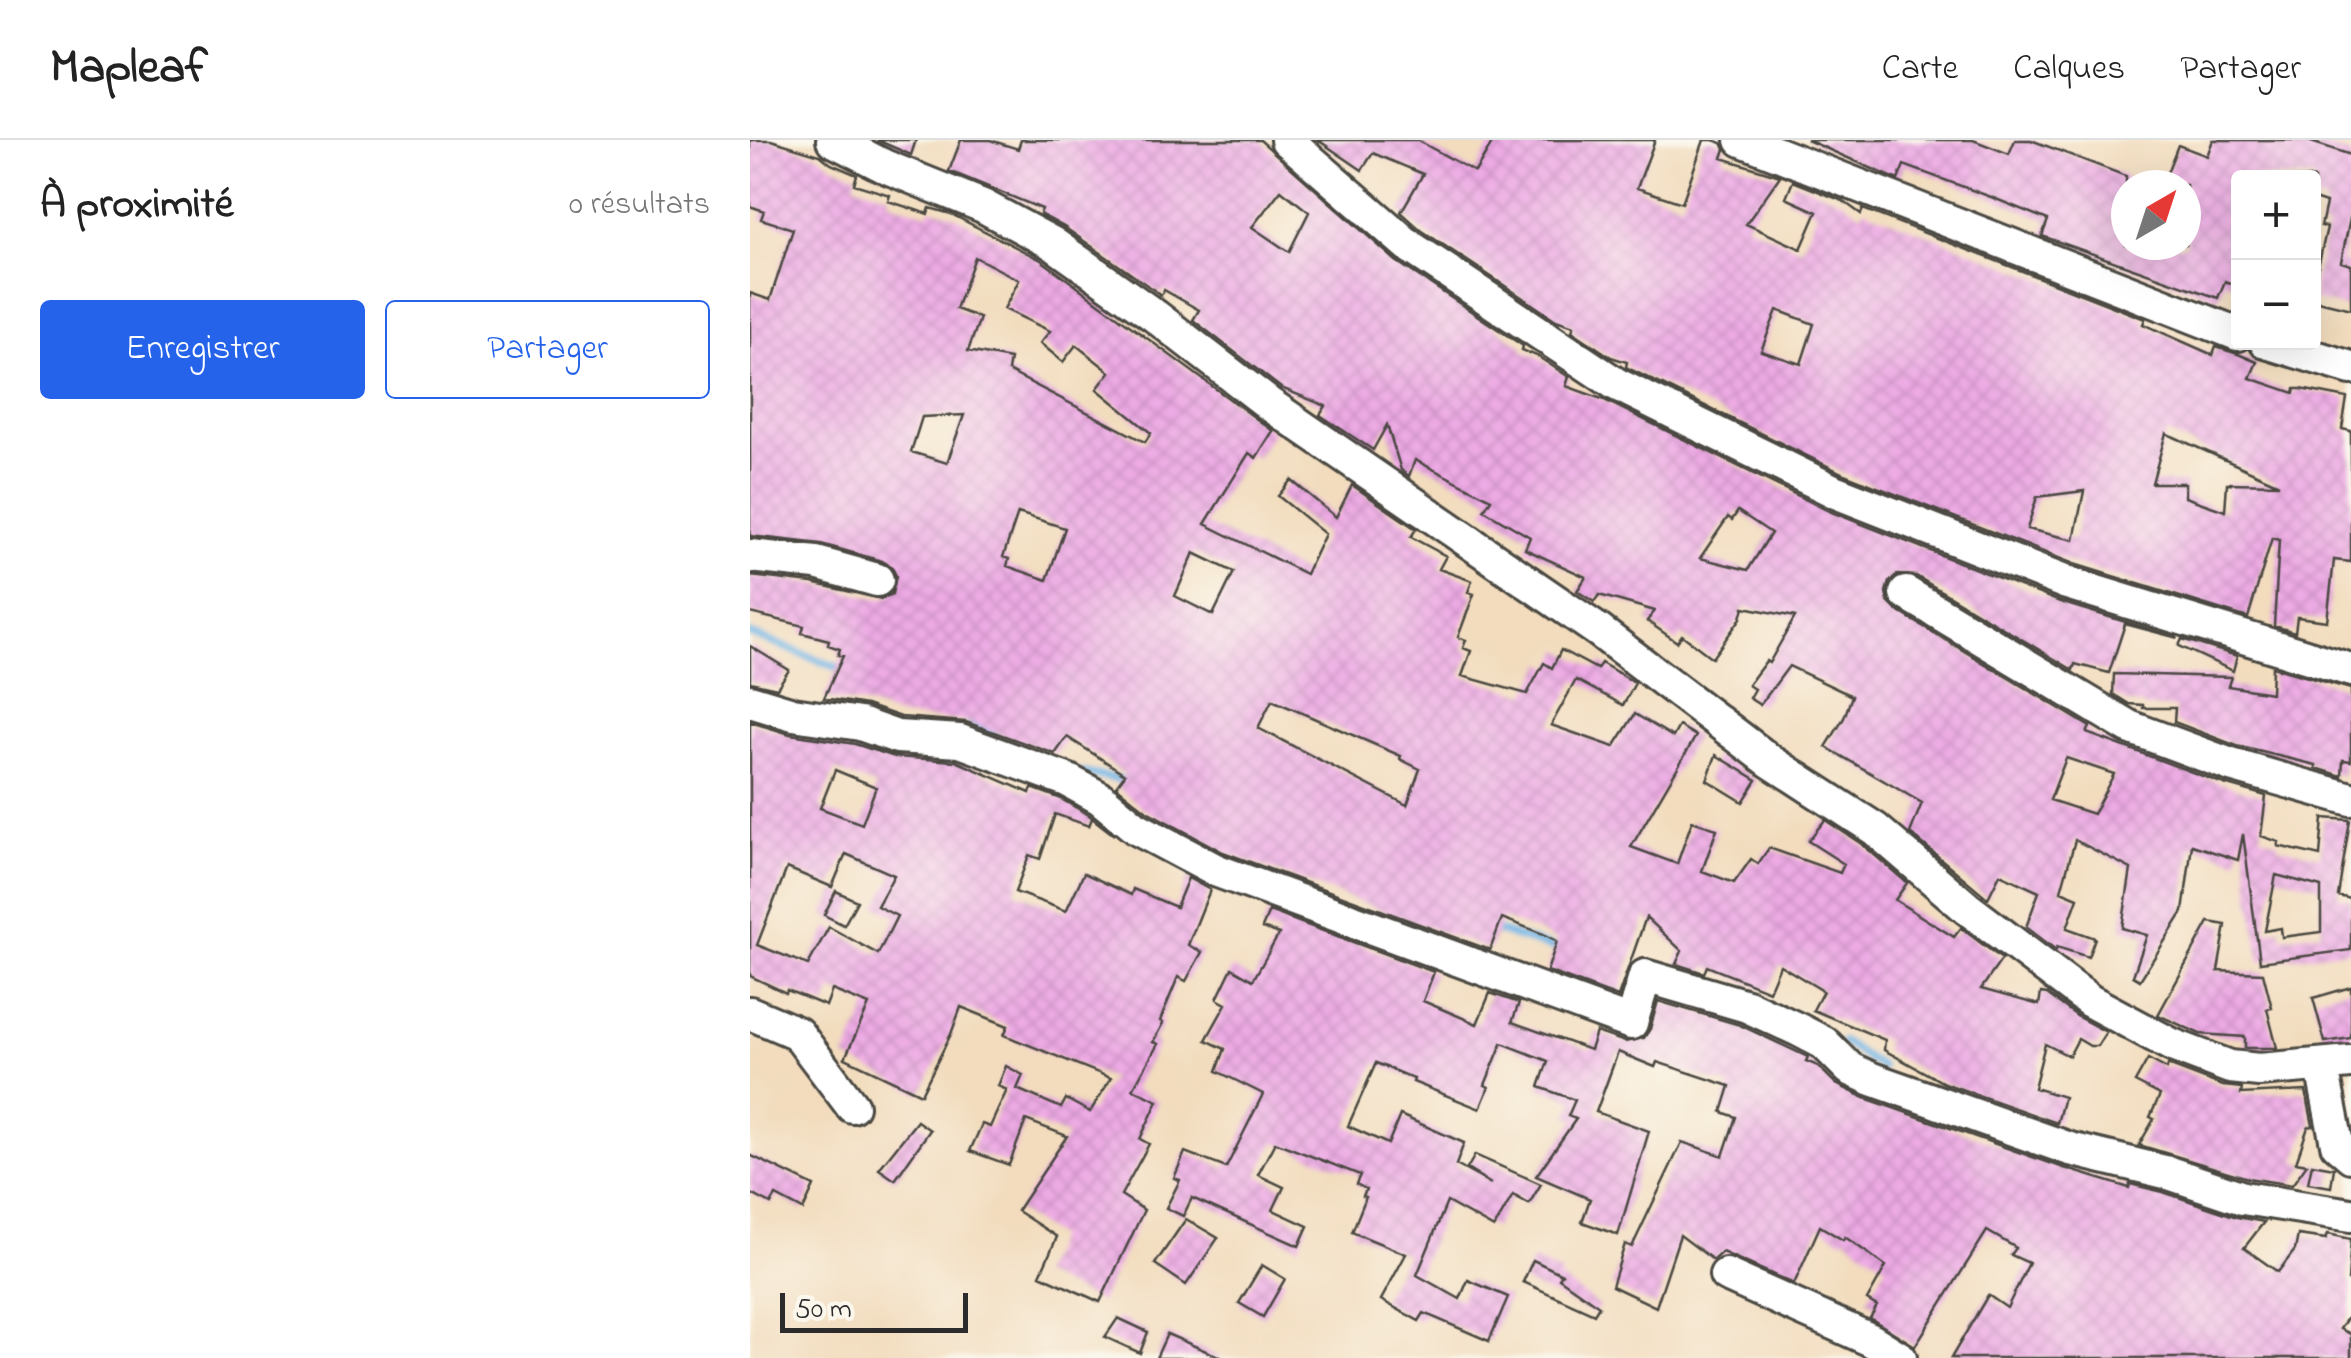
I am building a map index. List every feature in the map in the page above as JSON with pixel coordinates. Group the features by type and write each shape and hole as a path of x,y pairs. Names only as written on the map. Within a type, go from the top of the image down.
{"street":[{"path":"833,140 884,166 983,206 1052,244 1155,316 1269,404 1599,631 1770,761 1874,829 1966,908 2090,1001 2172,1045 2230,1067 2259,1070 2337,1064 2337,1144 2351,1156"},
{"path":"1287,140 1409,246 1633,392 1836,492 2049,576 2351,670"},
{"path":"1742,140 2231,331"},
{"path":"2292,350 2351,368"},
{"path":"750,556 816,563 877,580"},
{"path":"1906,594 2129,727 2231,765 2351,799"},
{"path":"750,701 793,714 860,724 897,738 960,741 1083,788 1136,828 1243,882 1631,1023 1646,976 1747,1006 1778,1020 1824,1043 1850,1069 1872,1079 2070,1148 2169,1173 2243,1198 2351,1215"},
{"path":"750,1014 797,1033 852,1106"},
{"path":"1726,1275 1871,1340 1900,1358"}],"building":[{"path":"750,140 771,140 820,155 857,175 854,184 890,195 888,201 928,214 930,208 951,214 1041,260 1273,431 1256,458 1249,453 1205,524 1306,574 1325,534 1278,496 1291,480 1336,517 1352,485 1416,529 1411,537 1446,556 1439,569 1472,581 1468,592 1474,594 1458,637 1466,640 1463,648 1471,651 1462,676 1527,694 1544,663 1552,668 1561,650 1597,669 1601,663 1635,683 1623,705 1576,680 1551,725 1614,747 1635,714 1673,737 1679,726 1696,736 1631,847 1677,864 1692,821 1717,829 1702,871 1734,883 1751,859 1758,864 1769,848 1840,873 1844,864 1808,841 1825,820 1863,845 1907,883 1895,900 1954,937 1961,928 2002,959 1981,989 2039,1005 2041,993 2047,994 2106,1032 2097,1046 2078,1039 2069,1056 2045,1044 2034,1088 2064,1097 2057,1123 1944,1083 1884,1050 1885,1040 1813,1010 1823,991 1780,965 1769,991 1707,966 1704,973 1676,964 1682,951 1646,917 1618,997 1547,971 1557,941 1502,918 1490,950 1223,852 1147,811 1116,786 1125,774 1067,737 1055,754 966,722 901,717 866,705 824,698 843,656 838,655 840,649 828,645 829,640 802,633 804,626 750,613 750,576 812,583 881,599 892,594 896,576 892,567 882,561 821,544 750,536 750,293 770,300 793,229 761,219 764,211 750,206","holes":["975,257 1019,280 1004,309 1050,331 1040,343 1063,362 1076,345 1110,372 1097,389 1151,433 1145,442 1008,371 1010,359 968,351 980,318 956,309","964,415 947,463 911,452 922,417","1018,513 1065,528 1047,580 1007,566 1009,559 1003,557","1194,553 1234,572 1213,615 1175,596","1272,700 1401,756 1400,759 1420,769 1407,805 1258,728"]},
{"path":"877,140 916,140 911,155"},
{"path":"961,140 990,140 1018,149 1021,140 1260,140 1396,261 1523,346 1522,350 1569,377 1566,386 1602,399 1829,511 2060,602 2178,638 2125,624 2109,673 2075,664 2073,670 1916,576 1897,575 1886,592 1888,602 1896,610 2090,727 2087,733 2266,796 2261,836 2279,842 2278,846 2320,856 2323,818 2350,820 2338,896 2351,899 2351,950 2260,962 2243,834 2238,860 2192,845 2183,912 2140,980 2133,976 2147,935 2122,928 2131,869 2075,840 2061,891 2078,898 2067,928 2095,938 2088,957 2057,947 2056,950 2026,927 2039,892 2000,874 1988,898 1985,896 1910,833 1922,803 1826,747 1852,696 1789,666 1760,705 1749,698 1754,689 1748,685 1766,661 1769,663 1795,617 1744,607 1741,618 1712,658 1682,635 1677,642 1647,621 1655,611 1599,595 1594,602 1577,591 1586,577 1525,549 1530,537 1484,510 1491,499 1415,460 1409,476 1401,470 1387,425 1373,450 1320,415 1326,406 1281,388 1193,320 1199,310 1164,290 1161,295 1040,214 1042,209 949,171","holes":["1281,190 1309,212 1289,252 1252,227","1738,511 1771,533 1748,570 1700,558 1728,517 1732,520","2066,758 2114,774 2093,814 2050,800","2276,875 2321,887 2321,932 2282,937 2281,928 2265,931"]},
{"path":"1318,140 1417,140 1475,172 1494,140 1655,140 1637,188 1682,203 1704,140 1713,140 1725,149 1722,158 1780,176 1746,224 1801,249 1817,212 1786,198 1793,181 1843,201 1861,214 1863,209 2145,319 2143,324 2213,355 2216,347 2257,362 2250,378 2294,393 2301,389 2347,398 2342,429 2351,431 2351,562 2334,560 2327,621 2297,617 2295,632 2274,626 2279,540 2272,538 2248,618 2074,564 1844,474 1626,367 1627,362 1611,357 1572,331 1574,326 1556,320 1421,230 1401,212 1423,174 1373,153 1362,170","holes":["1777,310 1814,324 1801,364 1761,351","2166,433 2279,484 2227,483 2225,511 2185,497 2185,483 2152,483","2084,491 2074,540 2027,529 2037,497"]},
{"path":"1807,140 1973,140 2009,154 2015,140 2031,140 2111,170 2111,260 2201,260 2201,170 2168,170 2178,145 2207,156 2213,140 2305,140 2351,155 2351,214 2341,262 2351,265 2351,309 2321,302 2321,254 2327,227 2321,226 2326,203 2321,201 2321,170 2231,170 2231,283 2225,281 2218,298 2042,236 2048,220 1991,197 1904,165 1898,180"},
{"path":"2182,639 2237,656 2233,671 2179,646"},
{"path":"750,646 789,670 777,688 750,682"},
{"path":"2272,667 2351,689 2351,761 2343,760 2342,776 2316,765 2237,746 2174,722 2175,708 2143,708 2113,694 2114,674 2231,677 2228,686 2271,693"},
{"path":"750,722 790,734 855,744 895,757 956,761 1030,793 1032,788 1059,798 1089,815 1114,835 1092,818 1089,826 1055,814 1040,859 1029,855 1015,892 1066,911 1084,873 1131,895 1133,889 1176,907 1188,878 1210,890 1188,945 1202,952 1186,981 1178,977 1153,1042 1158,1044 1133,1089 1158,1101 1140,1139 1149,1144 1121,1195 1144,1210 1100,1302 1040,1275 1057,1237 1017,1211 1067,1136 1026,1120 1009,1165 970,1151 982,1124 990,1127 1007,1090 998,1086 1006,1066 1023,1075 1017,1089 1061,1108 1066,1099 1090,1112 1111,1078 1004,1035 1008,1026 961,1007 921,1094 845,1058 869,1005 832,990 826,1006 750,976","holes":["835,770 876,787 862,824 820,808","846,854 894,875 877,906 897,916 878,954 829,927 808,965 757,945 787,868 832,887"]},
{"path":"1716,755 1757,780 1743,802 1707,780"},
{"path":"836,891 857,901 844,925 824,915"},
{"path":"1269,911 1434,972 1423,1001 1477,1024 1490,993 1519,1003 1512,1022 1590,1050 1596,1032 1625,1042 1644,1038 1658,1001 1740,1025 1808,1057 1806,1061 1818,1066 1836,1084 1865,1098 2064,1168 2264,1222 2244,1248 2278,1272 2295,1250 2298,1235 2326,1239 2328,1234 2351,1239 2351,1312 2340,1329 2351,1334 2351,1358 1951,1358 1988,1295 2007,1308 2029,1263 2011,1255 2016,1248 1987,1231 1915,1346 1870,1318 1877,1306 1867,1300 1886,1266 1845,1237 1843,1240 1820,1226 1794,1284 1722,1252 1713,1260 1680,1235 1656,1307 1612,1286 1625,1244 1632,1247 1682,1142 1723,1156 1736,1117 1722,1112 1730,1086 1657,1062 1655,1067 1618,1052 1596,1112 1649,1131 1618,1235 1582,1222 1590,1199 1536,1176 1576,1119 1568,1116 1575,1100 1539,1087 1548,1061 1502,1043 1480,1109 1376,1063 1348,1126 1388,1144 1400,1115 1464,1143 1456,1165 1491,1184 1467,1169 1475,1155 1541,1184 1529,1204 1513,1195 1494,1228 1447,1202 1417,1275 1460,1299 1468,1280 1508,1297 1489,1341 1424,1313 1419,1321 1381,1300 1406,1254 1352,1232 1366,1197 1366,1189 1356,1184 1360,1175 1275,1142 1258,1175 1284,1187 1273,1210 1308,1226 1299,1246 1192,1198 1183,1216 1166,1208 1180,1180 1174,1178 1185,1152 1226,1168 1263,1094 1217,1071 1225,1049 1206,1040 1226,1004 1217,999 1232,968 1253,980 1279,934 1262,928"},
{"path":"2209,922 2226,925 2218,971 2263,973 2277,1048 2245,1048 2245,1037 2200,1034 2158,1015"},
{"path":"2351,987 2351,1038 2325,1042 2313,998"},
{"path":"2148,1059 2167,1069 2168,1065 2223,1086 2242,1088 2241,1094 2306,1091 2313,1126 2308,1127 2296,1162 2307,1164 2292,1185 2248,1178 2139,1145 2154,1119 2150,1117 2160,1095 2135,1082"},
{"path":"917,1121 930,1130 895,1180 879,1169"},
{"path":"750,1155 814,1186 803,1210 776,1196 771,1204 750,1193"},
{"path":"2312,1164 2334,1168 2331,1187 2308,1183"},
{"path":"1186,1219 1218,1238 1186,1285 1155,1264"},
{"path":"1533,1260 1562,1274 1559,1278 1599,1306 1594,1314 1523,1282"},
{"path":"1262,1265 1285,1279 1263,1317 1239,1303"},
{"path":"1118,1318 1148,1332 1140,1353 1105,1337"},
{"path":"1167,1334 1222,1358 1156,1358"}],"waterway":[{"path":"750,634 844,670"},
{"path":"968,720 998,740"},
{"path":"1083,773 1128,781"},
{"path":"1487,928 1560,950"},
{"path":"1843,1042 1881,1067"}]}
